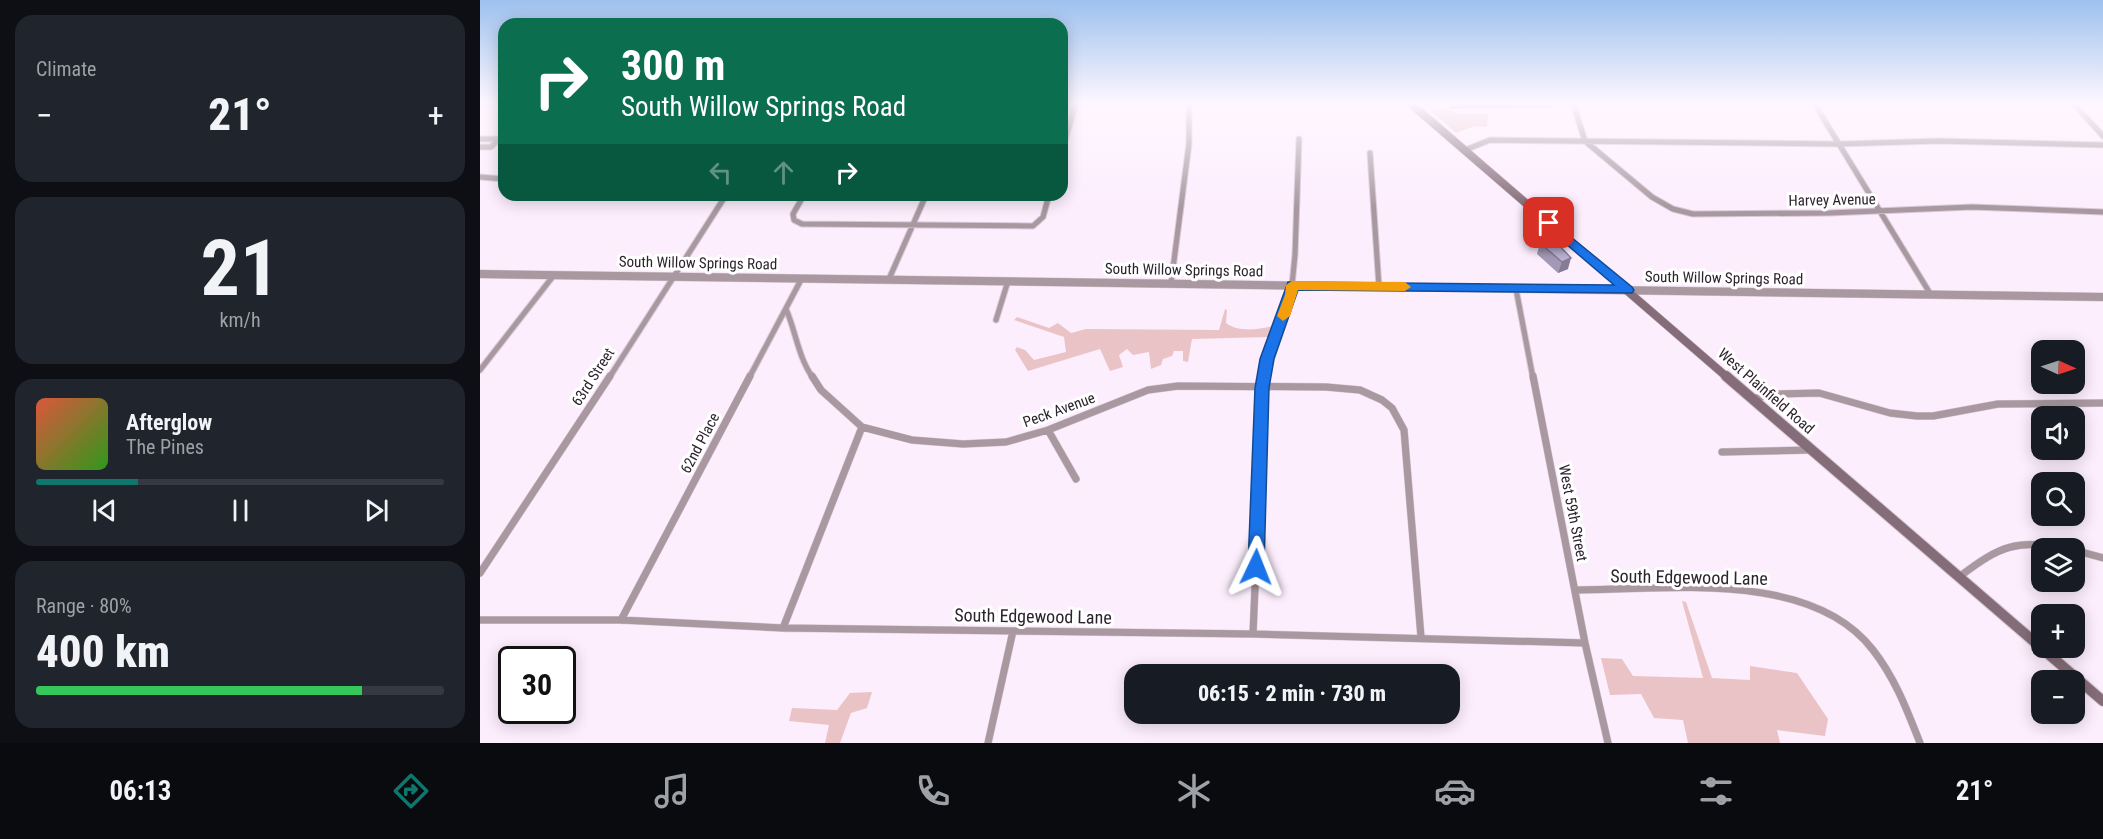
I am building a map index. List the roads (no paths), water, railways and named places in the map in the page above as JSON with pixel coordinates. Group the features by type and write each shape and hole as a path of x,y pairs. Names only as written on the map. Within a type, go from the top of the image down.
{"main road":[{"name":"West Plainfield Road","path":"1451,138 2103,702"}],"street":[{"path":"1170,284 1188,155 1188,138"},
{"path":"1835,138 1931,294"},
{"path":"480,139 498,139"},
{"path":"1253,634 1262,388 1267,359 1291,295 1295,255 1299,139"},
{"path":"480,147 491,147 498,140"},
{"path":"1465,150 1490,140 1839,144 1938,141 2103,145"},
{"name":"Harvey Avenue","path":"1585,141 1652,197 1673,209 1693,214 1880,212 1972,207 2103,212"},
{"path":"1370,153 1379,286"},
{"path":"480,177 498,178"},
{"name":"63rd Street","path":"480,573 676,276 722,201"},
{"path":"801,201 793,214 794,220 802,224 1033,226 1043,217 1047,201"},
{"path":"889,279 923,201"},
{"name":"South Willow Springs Road","path":"480,274 2103,297"},
{"path":"480,370 554,275"},
{"name":"62nd Place","path":"621,620 802,278"},
{"path":"996,320 1008,281"},
{"name":"West 59th Street","path":"1516,288 1585,643 1608,743"},
{"name":"Peck Avenue","path":"786,309 794,328 802,362 821,390 862,427 912,440 963,444 1006,442 1048,430 1148,390 1178,386 1326,387 1360,390 1382,400 1399,418 1405,436 1421,638"},
{"path":"1752,399 1773,394 1820,393 1890,413 1917,416 1933,416 1998,404 2103,403"},
{"path":"783,628 862,427"},
{"path":"1048,430 1076,479"},
{"path":"1722,452 1810,450"},
{"path":"1959,577 1993,552 2031,545"},
{"path":"2085,553 2103,558"},
{"name":"South Edgewood Lane","path":"1575,590 1755,591 1801,599 1834,615 1860,637 1890,674 1920,743"},
{"name":"South Edgewood Lane","path":"480,620 621,620 783,628 1253,634 1585,643"},
{"path":"987,743 1013,631"}]}
